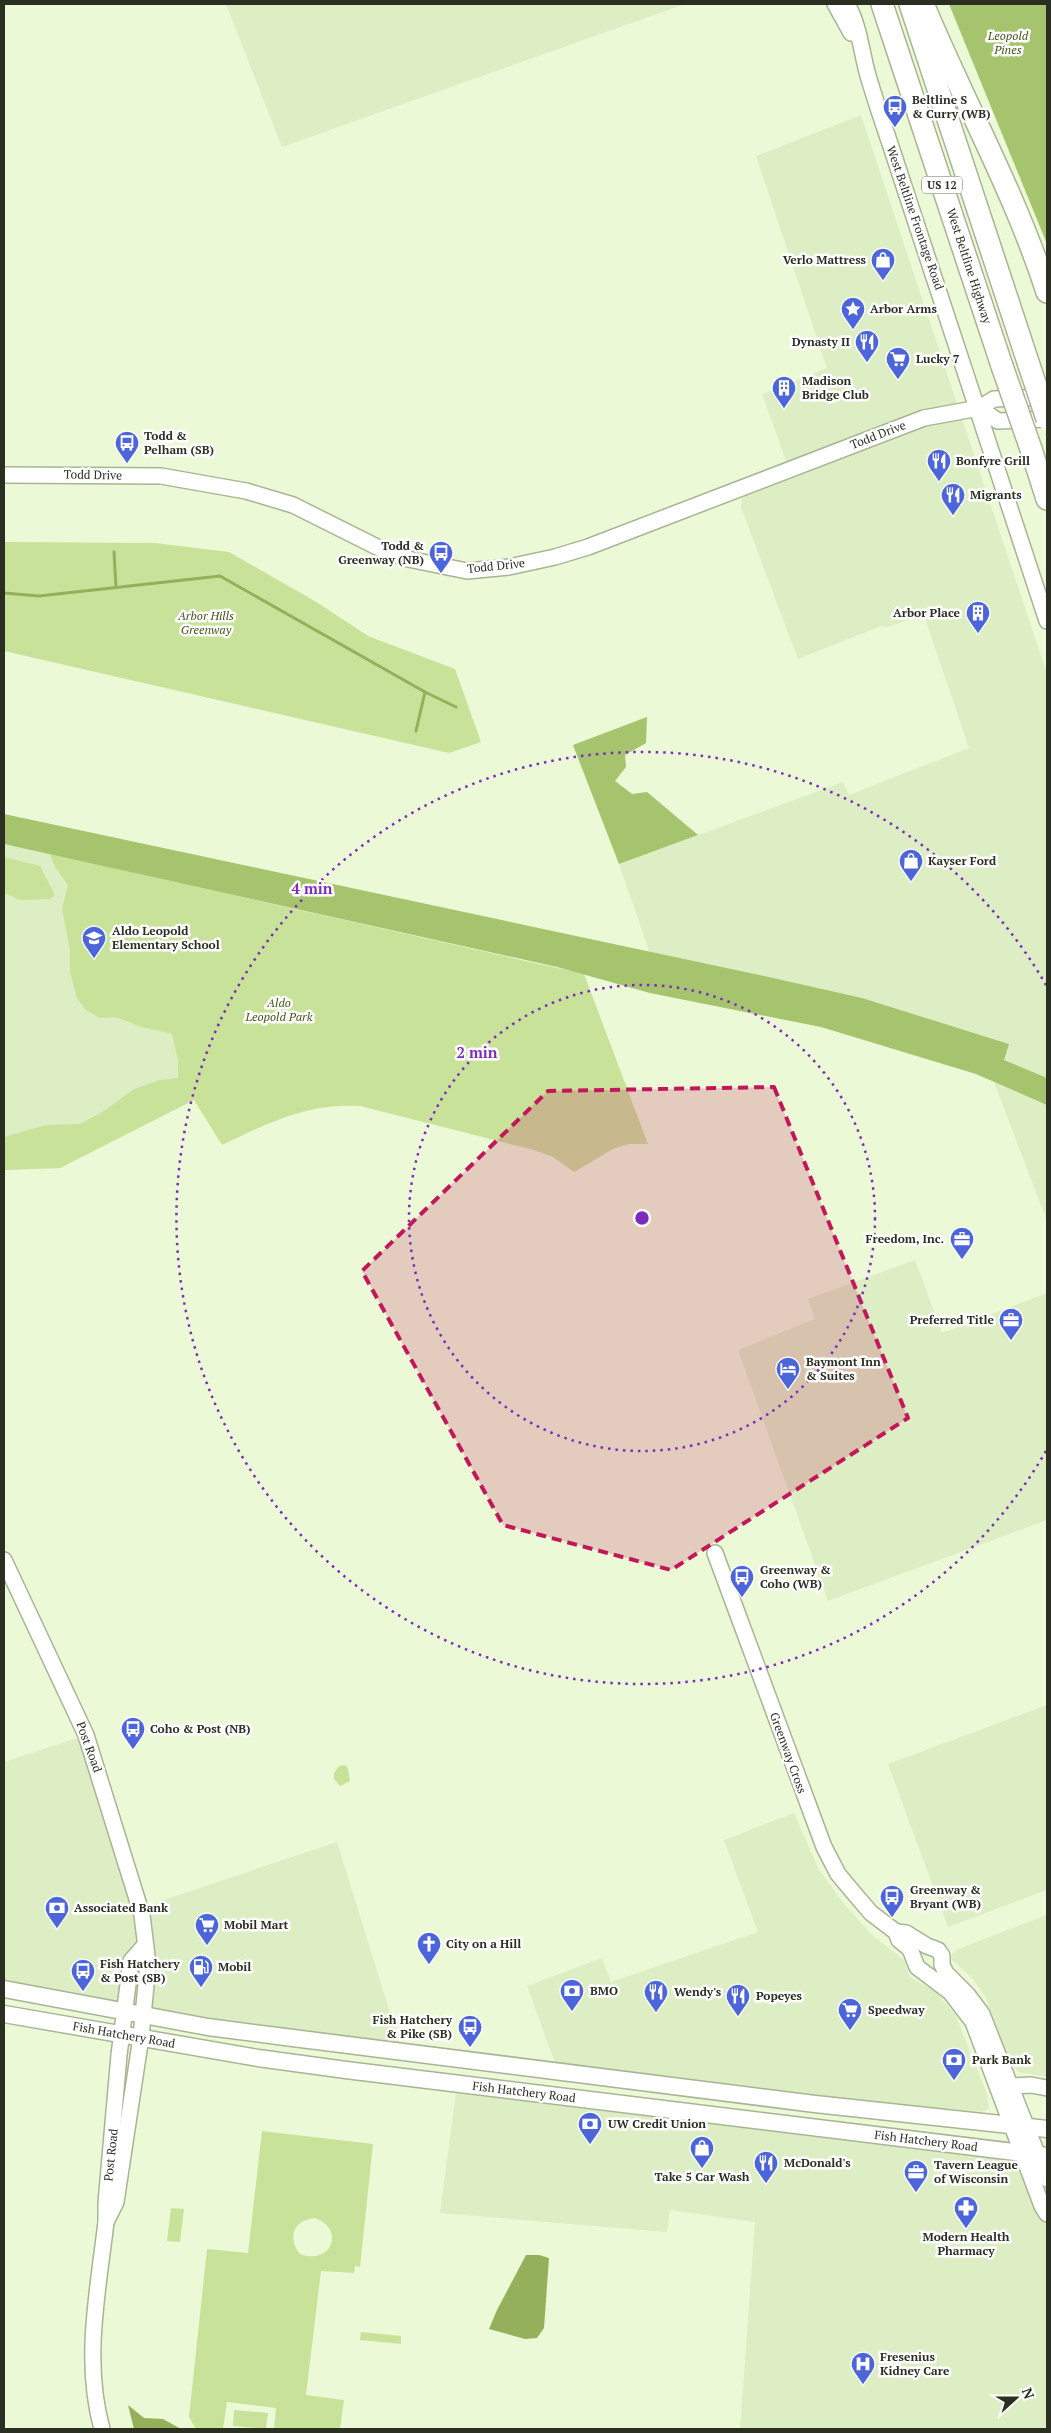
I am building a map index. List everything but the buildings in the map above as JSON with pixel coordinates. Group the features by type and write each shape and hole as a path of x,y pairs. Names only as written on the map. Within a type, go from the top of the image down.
{"highway":[{"name":"West Beltline Highway","path":"882,4 1047,499"},
{"name":"West Beltline Highway","path":"910,4 1047,419"},
{"path":"923,4 961,94 1017,211 1047,292"}],"main road":[{"name":"Fish Hatchery Road","path":"4,1989 208,2027 815,2104 1047,2129"},
{"name":"Fish Hatchery Road","path":"4,2014 258,2058 1043,2156"},
{"path":"346,2070 376,2055 379,2049"},
{"path":"738,2118 766,2109 769,2098"},
{"path":"781,2123 785,2113 815,2104"}],"street":[{"name":"West Beltline Frontage Road","path":"835,4 846,26 859,42"},
{"name":"West Beltline Frontage Road","path":"847,4 858,27 859,42 880,113 979,408 1047,621"},
{"name":"Todd Drive","path":"4,474 161,476 246,490 293,505 379,548 408,559 467,571 509,567 555,558 588,547 924,418 979,408 994,399 1047,397"},
{"path":"979,408 998,421 1047,419"},
{"name":"Greenway Cross","path":"715,1552 824,1847 838,1874 872,1914 896,1932 906,1933 927,1946 938,1950 942,1956 942,1965 946,1973 967,1994 982,2014 1012,2086 1019,2126 1021,2153 1047,2214"},
{"name":"Post Road","path":"4,1560 88,1741 140,1908 148,1964 141,2037 116,2202 106,2222"},
{"name":"Greenway Cross","path":"896,1932 899,1940 910,1949 920,1971 929,1974 950,1992 973,2022 1019,2126 1043,2156 1047,2179"},
{"name":"Post Road","path":"102,2429 94,2394 92,2341 106,2222 106,2203 122,2034 131,1961 145,1945"},
{"path":"916,1964 916,1954 927,1946"},
{"path":"929,1974 937,1972 942,1965"},
{"path":"1012,2086 1031,2085 1047,2088"}],"highlighted area":[{"path":"774,1087 908,1418 671,1570 503,1525 362,1271 548,1091"}],"shaded area":[{"path":"226,4 685,4 282,147"},
{"path":"861,115 1047,674 1047,1078 1003,1060 1009,1044 862,998 650,953 619,864 843,782 849,795 969,748 924,615 887,627 881,626 798,659 741,507 742,498 748,493 791,475 762,394 827,368 756,156"},
{"name":"Aldo Leopold Elementary School","path":"4,844 196,887 188,1103 60,1168 4,1170"},
{"path":"994,1082 1047,1105 1047,1221"},
{"path":"915,1260 942,1333 1047,1293 1047,1520 828,1601 738,1350 815,1319 808,1299"},
{"path":"1047,1705 1047,1890 948,1927 888,1764"},
{"path":"86,1735 140,1908 337,1842 400,2045 156,2010 4,1981 4,1762"},
{"path":"794,1813 818,1868 844,1904 871,1934 905,1961 910,1977 936,1992 956,2016 987,2094 989,2108 983,2112 843,2099 555,2063 527,1986 602,1958 611,1982 758,1932 724,1840"},
{"path":"1047,1915 1047,2077 1019,2072 1012,2066 985,1996 972,1978 951,1959 952,1954 958,1949"},
{"path":"456,2093 1047,2165 1047,2429 740,2429 755,2222 670,2210 667,2232 440,2213"},
{"path":"526,2255 539,2255 549,2258 544,2328 537,2338 525,2339 489,2329"},
{"path":"128,2405 144,2418 163,2419 181,2429 134,2429"}],"green space":[{"name":"Leopold Pines","path":"949,4 1047,4 1047,244"},
{"name":"Arbor Hills Greenway","path":"4,542 154,543 229,552 318,603 368,636 455,669 481,742 449,753 4,651"},
{"path":"647,717 646,743 625,755 626,767 615,781 632,794 647,792 698,835 619,864 573,745"},
{"path":"4,814 862,998 1009,1044 1004,1060 1047,1078 1047,1105 976,1074 821,1027 650,993 557,967 4,844"},
{"name":"Aldo Leopold Park","path":"50,854 584,974 648,1144 629,1144 613,1149 574,1172 553,1157 534,1150 360,1106 340,1106 305,1111 288,1116 222,1145 194,1100 60,1168 4,1170 4,1137 46,1125 80,1124 104,1111 134,1089 160,1080 178,1078 178,1060 172,1034 142,1027 116,1017 100,1018 86,1010 77,998 70,972 70,950 62,909 68,885 55,867"},
{"path":"4,857 40,866 55,895 50,899 20,900 4,893"},
{"path":"345,1765 348,1768 350,1781 340,1786 334,1779 334,1773 339,1766"},
{"path":"262,2131 373,2144 360,2267 355,2266 354,2273 321,2271 306,2395 344,2400 340,2429 274,2429 276,2408 227,2402 223,2429 196,2429 189,2417 207,2249 248,2253","holes":["315,2218 325,2223 332,2237 331,2245 327,2251 320,2255 300,2254 296,2248 293,2236 297,2226 308,2219"]},
{"path":"171,2208 184,2209 180,2242 167,2241"},
{"path":"361,2332 401,2336 401,2344 360,2340"},
{"path":"234,2410 268,2413 266,2429 233,2426"}],"waterway":[{"path":"114,552 116,587"},
{"path":"4,593 39,596 220,576 425,692 456,707"},
{"path":"416,731 425,692"}],"place":[{"name":"Beltline S & Curry (WB)","path":"895,128"},
{"name":"Verlo Mattress","path":"883,281"},
{"name":"Arbor Arms","path":"853,330"},
{"name":"Dynasty II","path":"867,363"},
{"name":"Lucky 7","path":"898,380"},
{"name":"Madison Bridge Club","path":"784,409"},
{"name":"Todd & Pelham (SB)","path":"127,464"},
{"name":"Bonfyre Grill","path":"939,482"},
{"name":"Migrants","path":"953,516"},
{"name":"Todd & Greenway (NB)","path":"441,574"},
{"name":"Arbor Place","path":"978,634"},
{"name":"Kayser Ford","path":"911,882"},
{"name":"Aldo Leopold Elementary School","path":"94,959"},
{"name":"Freedom, Inc.","path":"962,1260"},
{"name":"Preferred Title","path":"1011,1341"},
{"name":"Baymont Inn & Suites","path":"788,1390"},
{"name":"Greenway & Coho (WB)","path":"742,1598"},
{"name":"Coho & Post (NB)","path":"133,1750"},
{"name":"Greenway & Bryant (WB)","path":"892,1918"},
{"name":"Associated Bank","path":"57,1929"},
{"name":"Mobil Mart","path":"207,1946"},
{"name":"City on a Hill","path":"429,1965"},
{"name":"Mobil","path":"201,1988"},
{"name":"Fish Hatchery & Post (SB)","path":"83,1992"},
{"name":"BMO","path":"572,2012"},
{"name":"Wendy's","path":"656,2013"},
{"name":"Popeyes","path":"738,2017"},
{"name":"Speedway","path":"850,2031"},
{"name":"Fish Hatchery & Pike (SB)","path":"470,2048"},
{"name":"Park Bank","path":"954,2081"},
{"name":"UW Credit Union","path":"590,2145"},
{"name":"Take 5 Car Wash","path":"702,2169"},
{"name":"McDonald's","path":"766,2184"},
{"name":"Tavern League of Wisconsin","path":"916,2193"},
{"name":"Modern Health Pharmacy","path":"966,2229"},
{"name":"Fresenius Kidney Care","path":"863,2385"}]}
